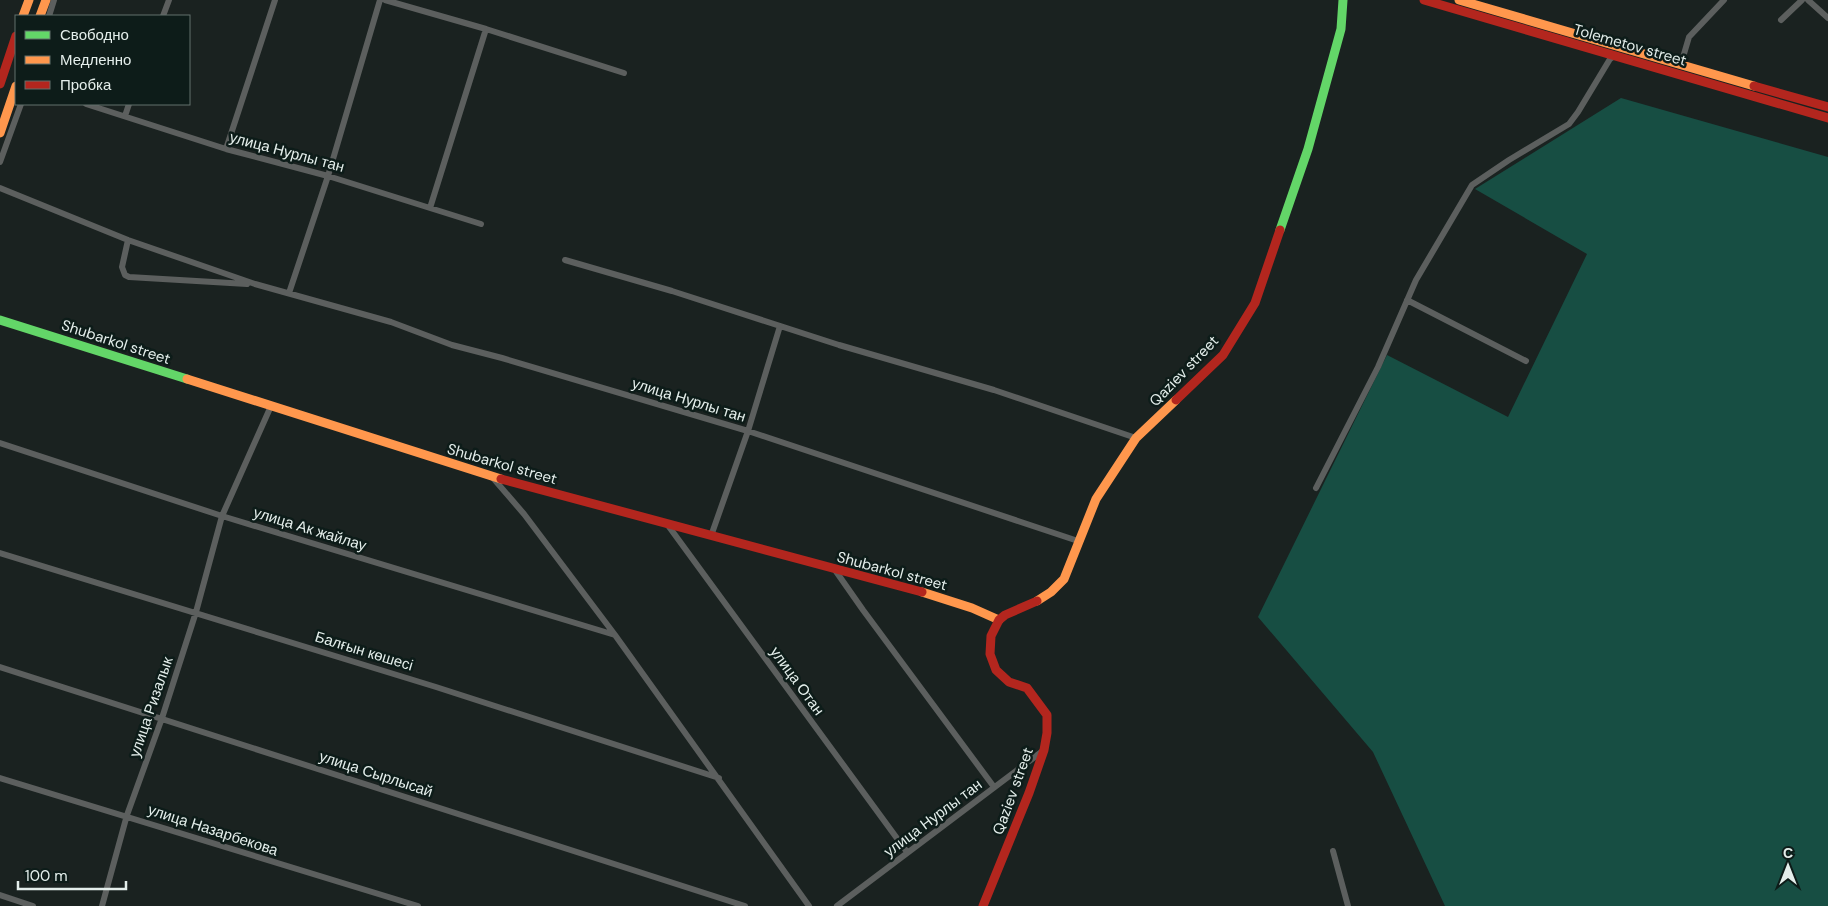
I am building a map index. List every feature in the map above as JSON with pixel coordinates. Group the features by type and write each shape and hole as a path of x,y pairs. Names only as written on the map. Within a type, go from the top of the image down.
{"street":[{"path":"23,15 29,0"},
{"path":"40,15 46,0"},
{"path":"49,15 54,0"},
{"path":"163,15 169,0"},
{"path":"226,149 275,0"},
{"path":"290,293 328,176 380,0"},
{"path":"385,0 486,29 624,73"},
{"name":"Qaziev street","path":"983,906 1026,801 1044,750 1047,733 1047,715 1027,688 1009,682 996,670 990,654 991,636 999,620 1011,611 1037,601 1052,592 1064,579 1096,499 1136,438 1223,355 1255,302 1310,140 1339,37 1343,0"},
{"name":"Tolemetov street","path":"1424,0 1828,118"},
{"name":"Tolemetov street","path":"1459,0 1828,107"},
{"path":"1680,64 1689,37 1724,0"},
{"path":"1781,20 1802,0"},
{"path":"1808,0 1828,18"},
{"path":"1482,17 1483,7"},
{"path":"430,208 486,29"},
{"path":"0,84 2,71 15,38"},
{"path":"1316,488 1378,367 1416,280 1472,185 1569,124 1610,59 1614,56"},
{"path":"0,133 15,89"},
{"path":"0,162 20,105"},
{"name":"улица Нурлы тан","path":"89,105 226,149 328,176 481,224"},
{"path":"124,116 129,105"},
{"path":"0,188 128,240 255,284"},
{"path":"128,240 122,267 124,275 255,284"},
{"path":"565,260 672,291 839,345 994,390 1136,438"},
{"name":"улица Нурлы тан","path":"255,284 391,322 428,337 474,352 510,360 748,431 1078,541"},
{"path":"1407,300 1526,360"},
{"name":"Shubarkol street","path":"0,320 492,477 954,602 999,620"},
{"path":"711,536 748,431 780,326"},
{"name":"улица Ризалык","path":"102,906 127,816 162,718 196,612 222,516 271,406"},
{"name":"улица Ак жайлау","path":"0,443 222,516 615,634"},
{"path":"492,477 524,514 615,634 809,906"},
{"name":"улица Отан","path":"666,524 907,852"},
{"name":"Балғын көшесі","path":"0,553 427,684 719,778"},
{"path":"835,570 862,610 994,786"},
{"name":"улица Сырлысай","path":"0,667 745,906"},
{"name":"улица Нурлы тан","path":"837,906 1044,750"},
{"name":"улица Назарбекова","path":"0,778 418,906"},
{"path":"1333,850 1348,906"},
{"path":"0,895 33,906"}],"green space":[{"path":"1621,98 1828,157 1828,906 1445,906 1373,752 1258,617 1387,355 1508,417 1587,254 1475,189"}],"traffic: fast":[{"path":"1280,230 1308,149 1341,29 1343,0"},
{"path":"0,320 187,379"}],"traffic: slow":[{"path":"23,15 29,0"},
{"path":"40,15 46,0"},
{"path":"1459,0 1754,86"},
{"path":"0,133 15,89"},
{"path":"187,379 501,479"},
{"path":"1037,601 1051,592 1064,579 1096,499 1136,438 1176,400"},
{"path":"922,592 972,608 999,620"}],"traffic: jam":[{"path":"1424,0 1828,118"},
{"path":"0,84 15,39"},
{"path":"1754,86 1828,107"},
{"path":"1176,400 1223,355 1255,303 1280,230"},
{"path":"501,479 922,592"},
{"path":"983,906 1029,793 1044,750 1047,733 1047,715 1027,688 1009,682 996,670 990,654 991,636 999,620 1005,615 1037,601"}]}
